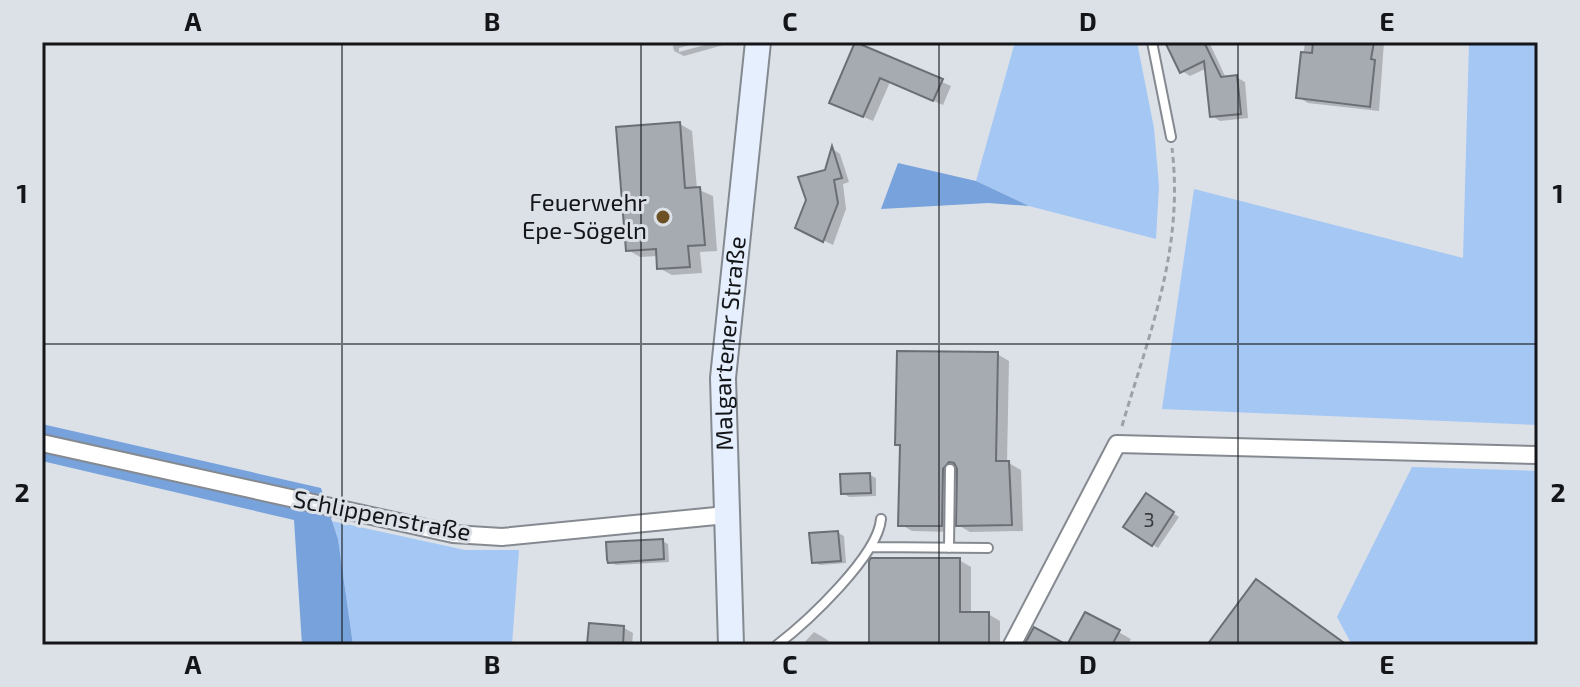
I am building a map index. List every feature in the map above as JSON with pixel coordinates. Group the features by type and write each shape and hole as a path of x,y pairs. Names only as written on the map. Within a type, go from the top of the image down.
{"street":[{"name":"Malgartener Straße","path":"731,645 723,378 758,42"},
{"name":"Schlippenstraße","path":"42,443 453,534 502,537 726,515"},
{"path":"1012,645 1117,444 1538,455"}],"lane":[{"path":"1152,42 1171,137"},
{"path":"949,548 950,469"},
{"path":"777,645 805,623 836,590 871,547 880,531 881,519"},
{"path":"871,547 988,548"}],"path":[{"path":"1117,444 1169,269 1176,179 1171,137"}],"shaded area":[{"path":"1015,42 1137,42 1154,128 1159,186 1156,239 1029,206 976,181"},
{"path":"1469,42 1538,42 1538,425 1162,409 1194,189 1463,258"},
{"path":"898,163 976,181 1029,206 988,203 881,209"},
{"path":"42,424 321,488 338,539 353,645 302,645 294,520 42,461"},
{"path":"1412,467 1538,471 1538,645 1352,645 1337,617"},
{"path":"332,521 465,550 519,550 512,645 353,645 338,539"}],"building":[{"path":"855,42 943,79 933,101 880,78 863,117 829,103"},
{"path":"1165,42 1204,42 1221,77 1237,75 1241,114 1210,117 1204,61 1180,73"},
{"path":"1313,42 1374,42 1370,107 1296,98 1301,52 1312,53"},
{"name":"Feuerwehr Epe-Sögeln","path":"680,122 685,188 700,187 705,245 688,246 690,267 657,269 656,249 626,251 616,127"},
{"path":"832,146 842,178 834,180 838,203 823,242 795,228 806,200 798,177 825,170"},
{"path":"897,351 998,352 996,461 1009,461 1012,525 956,526 957,469 954,463 949,462 943,469 942,526 898,526 900,445 895,445"},
{"path":"870,473 871,493 841,494 840,474"},
{"path":"1146,493 1174,512 1152,546 1123,527"},
{"path":"838,531 841,561 812,563 809,533"},
{"path":"663,539 664,559 608,563 606,542"},
{"path":"871,558 960,558 960,612 989,612 989,645 869,645"},
{"path":"1256,579 1347,645 1207,645"},
{"path":"1085,612 1120,630 1112,645 1067,645"},
{"path":"589,623 624,626 623,645 587,645"},
{"path":"1034,627 1067,645 1024,645"}],"place":[{"name":"Feuerwehr Epe-Sögeln","path":"663,217"}]}
